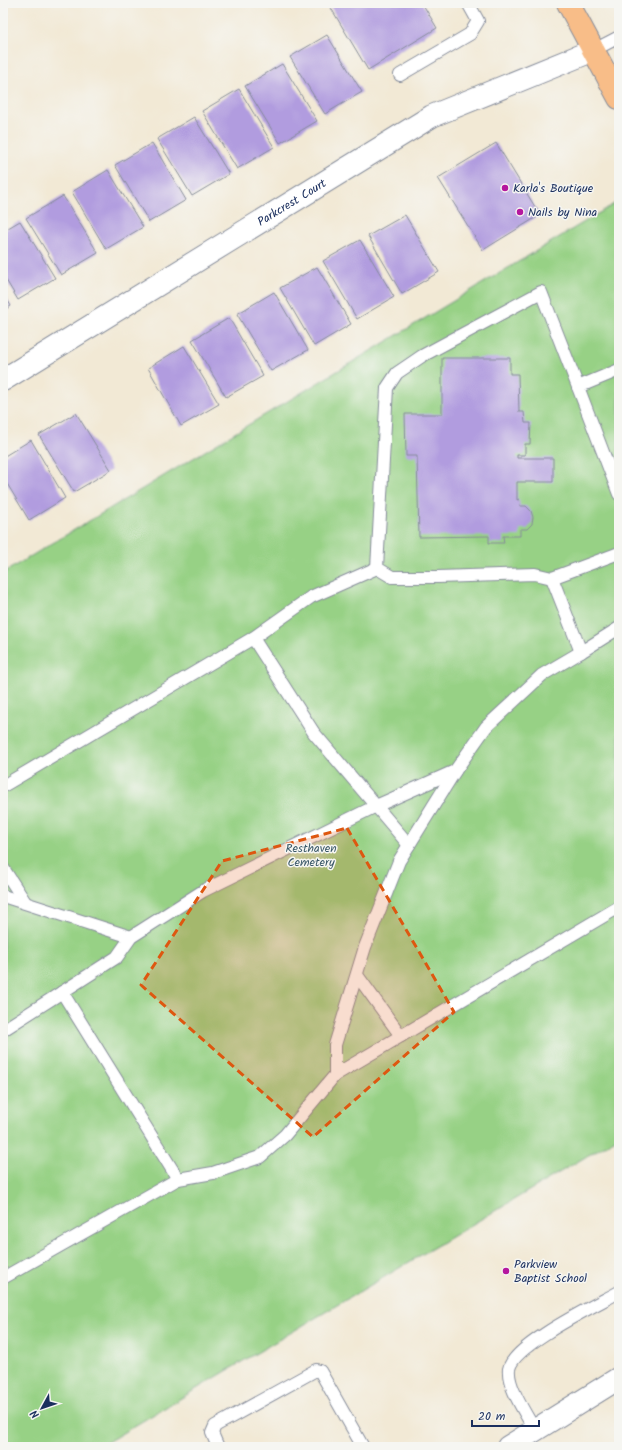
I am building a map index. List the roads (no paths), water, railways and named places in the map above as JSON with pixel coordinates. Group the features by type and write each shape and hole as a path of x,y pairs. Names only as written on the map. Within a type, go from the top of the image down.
{"main road":[{"path":"568,3 619,98"}],"street":[{"name":"Parkcrest Court","path":"3,380 432,116 594,50"},
{"path":"508,1447 619,1378"}],"lane":[{"path":"400,75 470,34 478,21 468,3"},
{"path":"594,50 619,37"},
{"path":"377,568 387,388 396,373 422,356 541,292 619,494"},
{"path":"578,387 619,370"},
{"path":"377,568 392,577 535,574 552,578 619,553"},
{"path":"3,786 253,638 311,597 377,568"},
{"path":"552,578 581,652"},
{"path":"334,1075 335,1045 365,947 396,868 455,771 491,722 542,675 619,628"},
{"path":"253,638 314,733 409,845"},
{"path":"3,1030 117,957 131,937 203,891 376,806 455,771"},
{"path":"3,868 25,902"},
{"path":"3,896 131,937"},
{"path":"3,1278 178,1179 213,1173 260,1156 285,1135 334,1075 619,907"},
{"path":"357,975 401,1036"},
{"path":"62,992 178,1179"},
{"path":"535,1430 511,1385 509,1370 512,1360 533,1341 619,1292"},
{"path":"218,1447 212,1433 215,1426 318,1370 320,1371 363,1447"}],"place":[{"name":"Karla's Boutique","path":"505,188"},
{"name":"Nails by Nina","path":"520,212"},
{"name":"Parkview Baptist School","path":"506,1271"}],"park label":[{"name":"Resthaven Cemetery","path":"311,855"}]}
